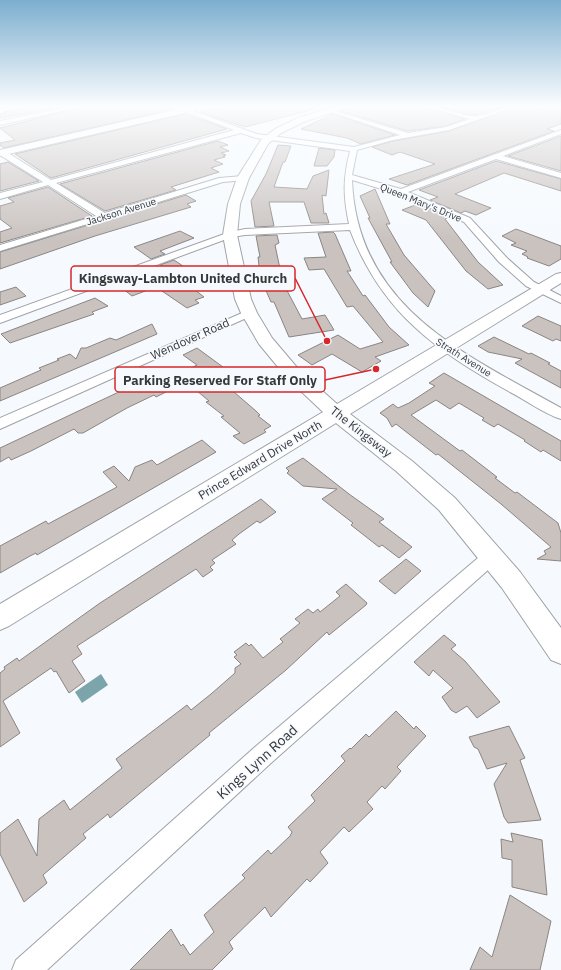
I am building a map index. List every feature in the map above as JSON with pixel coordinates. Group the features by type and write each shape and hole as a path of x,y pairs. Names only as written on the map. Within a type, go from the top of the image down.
{"street":[{"path":"1,153 13,150"},
{"path":"0,196 170,150"},
{"name":"The Kingsway","path":"260,150 243,178 234,204 230,235 243,299 249,313 265,340 284,365 336,413 404,466 435,493 520,592 561,652"},
{"name":"Strath Avenue","path":"354,150 348,176 352,228 372,268 392,297 415,322 444,346 561,414"},
{"path":"401,192 511,150"},
{"path":"1,153 103,216"},
{"path":"495,156 561,176"},
{"name":"Queen Mary's Drive","path":"348,176 401,192 467,220 503,260 530,284 561,300"},
{"name":"Jackson Avenue","path":"0,248 222,180 243,178"},
{"path":"0,319 230,235 245,232 352,228"},
{"name":"Prince Edward Drive North","path":"0,618 444,346 561,277"},
{"name":"Wendover Road","path":"0,424 249,313"},
{"name":"Kings Lynn Road","path":"26,970 263,755 491,557"}],"water":[{"path":"101,674 108,685 82,703 75,692"}],"building":[{"path":"31,150 151,150 51,178 15,154"},
{"path":"184,150 229,151 221,153 226,155 223,156 225,157 214,160 223,164 211,168 219,172 171,187 176,190 105,211 60,184"},
{"path":"276,150 289,150 285,162 283,162 274,187 307,189 313,176 329,170 326,196 322,195 324,214 326,213 329,223 311,223 304,202 269,202 274,226 255,227 251,201 266,174"},
{"path":"318,150 335,150 334,157 327,166 314,166"},
{"path":"380,150 502,150 407,185 389,179 435,164 400,152 392,155"},
{"path":"523,150 561,150 561,171 508,156"},
{"path":"496,161 561,179 561,191 504,173 455,194 491,208 476,215 465,211 461,213 430,200 438,197 419,190"},
{"path":"8,162 39,181 0,191 0,164"},
{"path":"48,187 92,216 0,243 0,232 12,228 0,219 0,206 14,202 8,198"},
{"path":"375,189 390,224 386,224 404,255 435,291 428,307 413,293 390,262 392,262 368,218 370,218 360,196"},
{"path":"186,195 196,201 187,204 191,207 95,236 0,269 0,252"},
{"path":"418,204 449,217 445,219 478,262 503,285 488,289 466,271 426,220 402,210"},
{"path":"516,229 561,246 561,259 549,266 527,258 528,257 522,254 527,251 511,245 516,243 502,236"},
{"path":"180,231 194,238 160,251 165,254 151,259 134,247"},
{"path":"333,232 351,271 347,271 363,296 365,295 389,327 409,345 375,357 381,361 362,372 332,354 312,365 298,355 338,335 360,349 383,342 353,306 347,307 324,269 309,270 304,258 326,257 318,233"},
{"path":"277,235 279,243 275,245 283,283 302,319 325,315 334,330 289,337 274,302 271,302 264,286 262,287 259,266 258,257 260,257 256,236"},
{"path":"174,260 189,270 182,272 192,280 185,282 204,297 195,300 199,303 187,308 156,287 132,296 122,288 157,276 162,276 161,274 169,271 160,265"},
{"path":"16,287 26,296 0,305 0,292"},
{"path":"95,298 108,306 92,312 94,314 10,343 1,334"},
{"path":"538,316 561,326 561,341 556,339 553,341 522,326"},
{"path":"152,324 157,334 0,401 0,388 41,370 39,368 70,354 76,359 81,348 86,348 110,338 116,340"},
{"path":"494,337 529,354 531,353 550,363 548,364 561,371 561,388 515,363 522,359 488,352 478,346"},
{"path":"197,348 223,367 219,369 234,383 227,386 260,415 258,416 271,426 264,430 266,432 244,444 233,436 240,433 221,417 224,416 206,402 209,401 178,375 197,365 183,355"},
{"path":"444,373 561,441 561,461 543,450 541,452 524,441 525,440 498,424 494,427 482,420 484,418 459,403 450,409 436,400 411,415 460,451 462,450 497,477 495,478 515,493 517,492 558,523 561,533 561,561 537,559 546,554 544,551 551,547 501,504 438,454 436,455 396,424 392,427 387,418 380,413 393,404 398,408 409,403 435,386 429,383"},
{"path":"157,374 174,388 156,397 154,395 127,408 83,433 78,433 74,429 11,460 9,457 0,462 0,448"},
{"path":"202,440 216,452 37,555 36,553 0,573 0,546 46,521 48,524 117,487 103,472 114,466 129,481 135,467 152,460 157,465"},
{"path":"303,458 384,519 379,522 412,547 399,558 382,545 379,547 351,525 353,523 322,499 337,489 303,486 287,473 289,471 286,468"},
{"path":"261,499 276,512 260,523 257,521 232,540 236,544 212,560 215,563 210,567 213,570 203,577 196,569 77,646 82,654 72,661 85,681 69,693 56,671 54,672 51,668 3,701 20,733 0,747 0,673 5,669 4,667 17,658 19,661 100,603"},
{"path":"406,559 421,571 395,594 379,581"},
{"path":"346,584 367,603 366,605 329,635 327,632 286,670 209,733 210,735 110,818 108,814 83,834 86,838 43,875 47,883 24,902 0,854 0,833 18,819 37,856 39,819 64,800 70,810 122,768 116,759 187,705 191,710 211,694 235,673 235,668 241,664 234,657 237,655 234,652 246,643 249,646 251,644 263,658 283,642 280,639 300,623 295,619 308,609 313,613 318,609 320,612 340,596 336,592"},
{"path":"444,635 456,645 451,649 465,661 500,702 477,718 467,706 456,713 451,710 442,697 453,688 433,670 429,676 414,662"},
{"path":"396,711 414,729 416,726 426,736 397,767 401,771 385,789 382,786 367,802 373,809 349,832 344,827 320,852 328,863 310,882 307,879 271,917 265,907 229,942 233,949 212,970 130,970 171,929 181,946 183,944 190,955 214,932 204,915 245,878 242,875 268,850 271,854 290,836 292,832 288,827 315,801 311,795 345,761 341,756 350,748 351,749 366,734 369,737"},
{"path":"509,726 525,758 520,760 541,820 508,823 504,817 494,784 507,763 487,769 478,749 474,747 469,737"},
{"path":"511,833 542,840 547,895 512,887 512,860 502,858 501,839 513,842"},
{"path":"510,895 551,921 540,970 470,970 480,947 492,957"}],"place":[{"name":"Kingsway-Lambton United Church","path":"327,341"},
{"name":"Parking Reserved For Staff Only","path":"376,369"}]}
